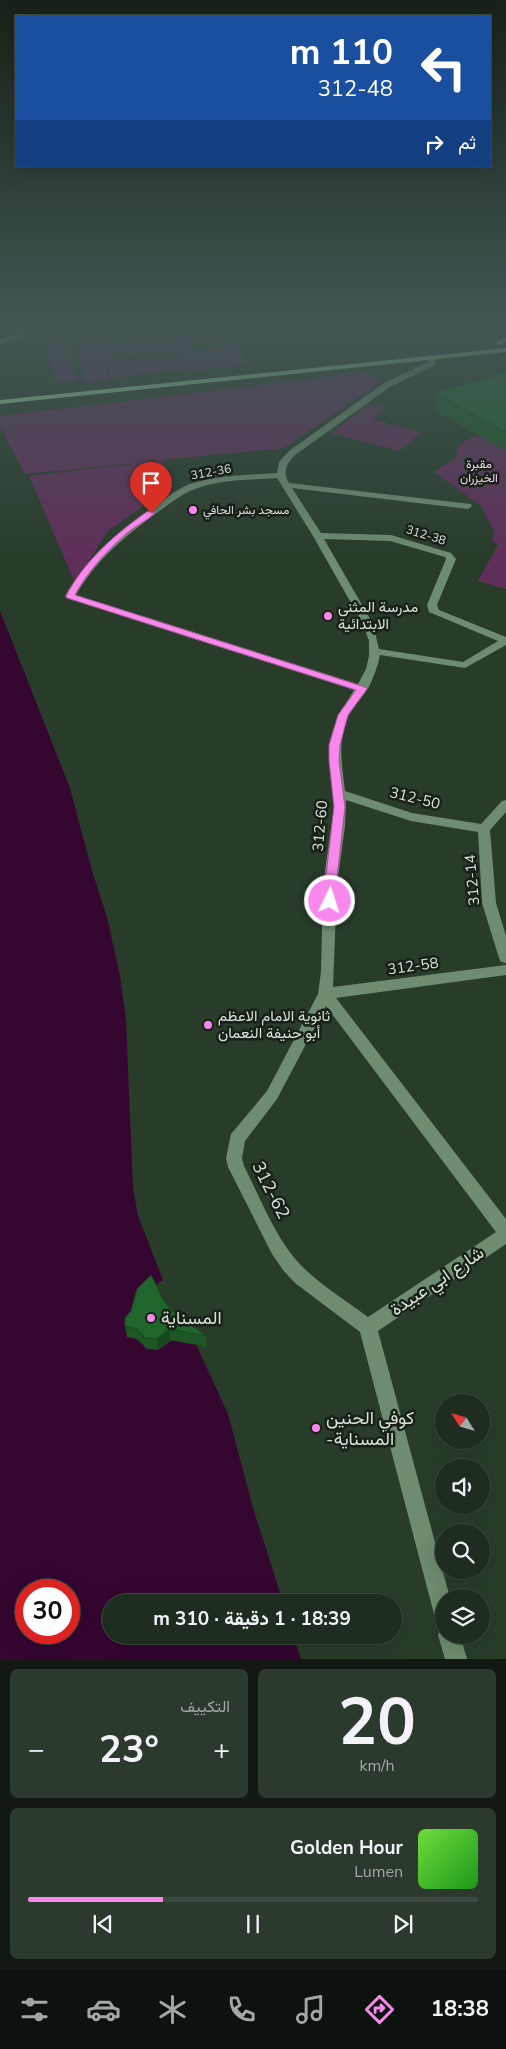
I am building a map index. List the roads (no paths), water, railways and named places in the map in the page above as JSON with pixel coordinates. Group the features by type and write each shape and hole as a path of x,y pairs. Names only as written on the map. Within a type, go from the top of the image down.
{"street":[{"path":"283,480 283,462 292,453 360,404"},
{"name":"312-36","path":"362,689 70,596 83,575 124,531 181,492 202,484 283,480 468,506"},
{"name":"312-60","path":"283,480 318,536 368,624 372,633 375,651 372,670 362,689 343,715 338,730 334,761 340,807 330,884 325,994"},
{"name":"312-38","path":"318,536 391,538 448,555 451,559 432,605 434,612 506,641"},
{"path":"375,651 465,665 506,641"},
{"name":"312-50","path":"339,793 411,817 484,828"},
{"path":"484,828 506,804"},
{"name":"312-14","path":"484,828 489,903 506,958"},
{"name":"312-58","path":"325,994 506,970"},
{"path":"325,994 506,1233"},
{"name":"312-62","path":"325,994 276,1088 237,1139 234,1158 236,1167 278,1249 289,1264 302,1277 368,1326"},
{"name":"شارع ابي عبيدة","path":"368,1326 506,1233"},
{"path":"368,1326 437,1589"},
{"path":"452,1644 456,1659"}],"place":[{"name":"مسجد بشر الحافي","path":"193,510"},
{"name":"مدرسة المثنى الابتدائية","path":"328,616"},
{"name":"ثانوية الامام الاعظم أبو حنيفة النعمان","path":"208,1025"},
{"name":"المسناية","path":"151,1318"},
{"name":"كوفي الحنين -المسناية","path":"316,1428"}],"park label":[{"name":"مقبرة الخيزران","path":"479,471"}]}
